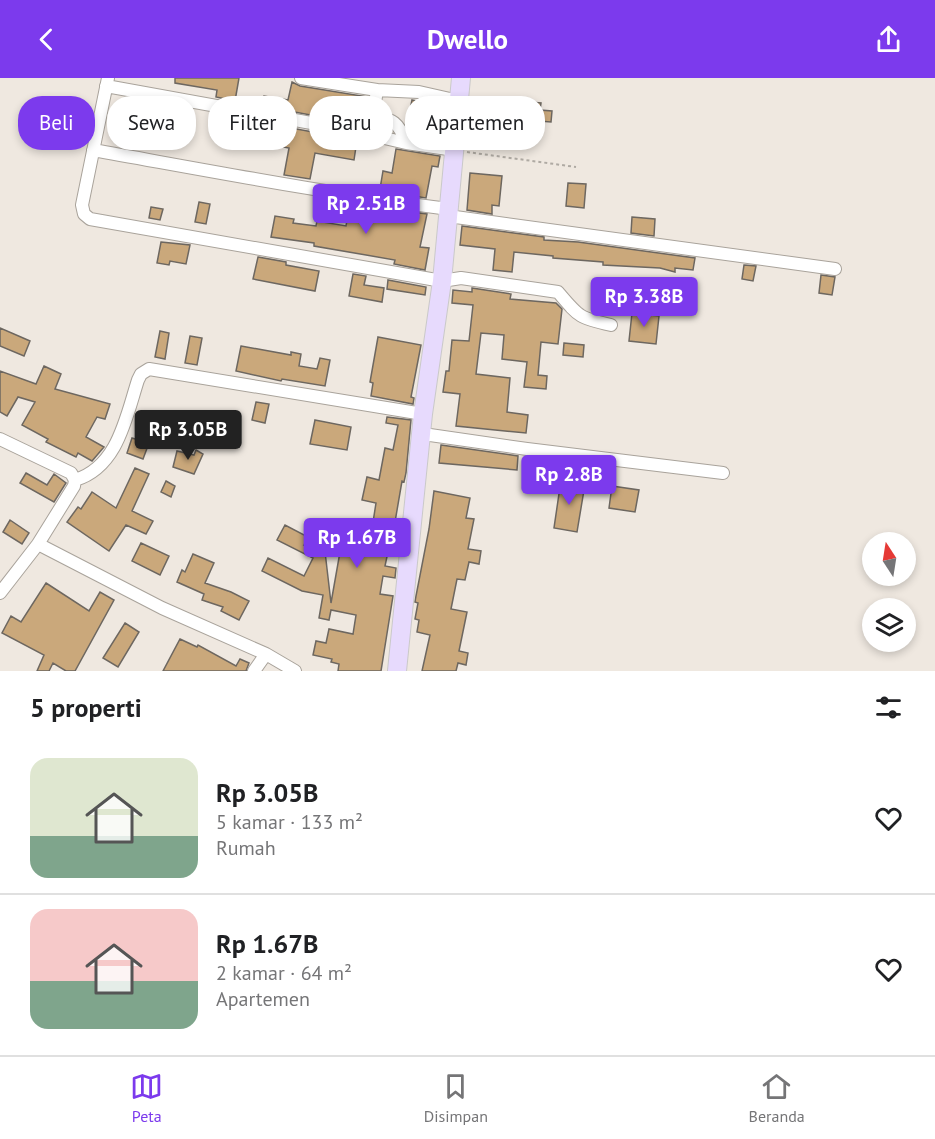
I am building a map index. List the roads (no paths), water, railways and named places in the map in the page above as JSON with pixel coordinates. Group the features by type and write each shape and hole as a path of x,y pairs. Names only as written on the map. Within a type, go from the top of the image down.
{"main road":[{"path":"459,96 461,78"},
{"path":"397,671 423,434 423,414 442,281 455,150"}],"street":[{"path":"301,78 377,90 419,92 437,96"},
{"path":"95,140 107,82 309,123"},
{"path":"376,96 377,90"},
{"path":"393,121 402,130 405,140"},
{"path":"611,325 577,315 558,292 461,278 442,281 90,219 84,214 82,205 93,150 449,213 835,269"},
{"path":"75,480 88,476 98,469 110,455 123,426 138,380 141,374 149,369 423,414"},
{"path":"423,434 723,473"},
{"path":"0,439 71,474 75,480 74,486 38,544 0,593"},
{"path":"38,544 162,608 266,654 295,671"},
{"path":"254,671 266,654"}]}
